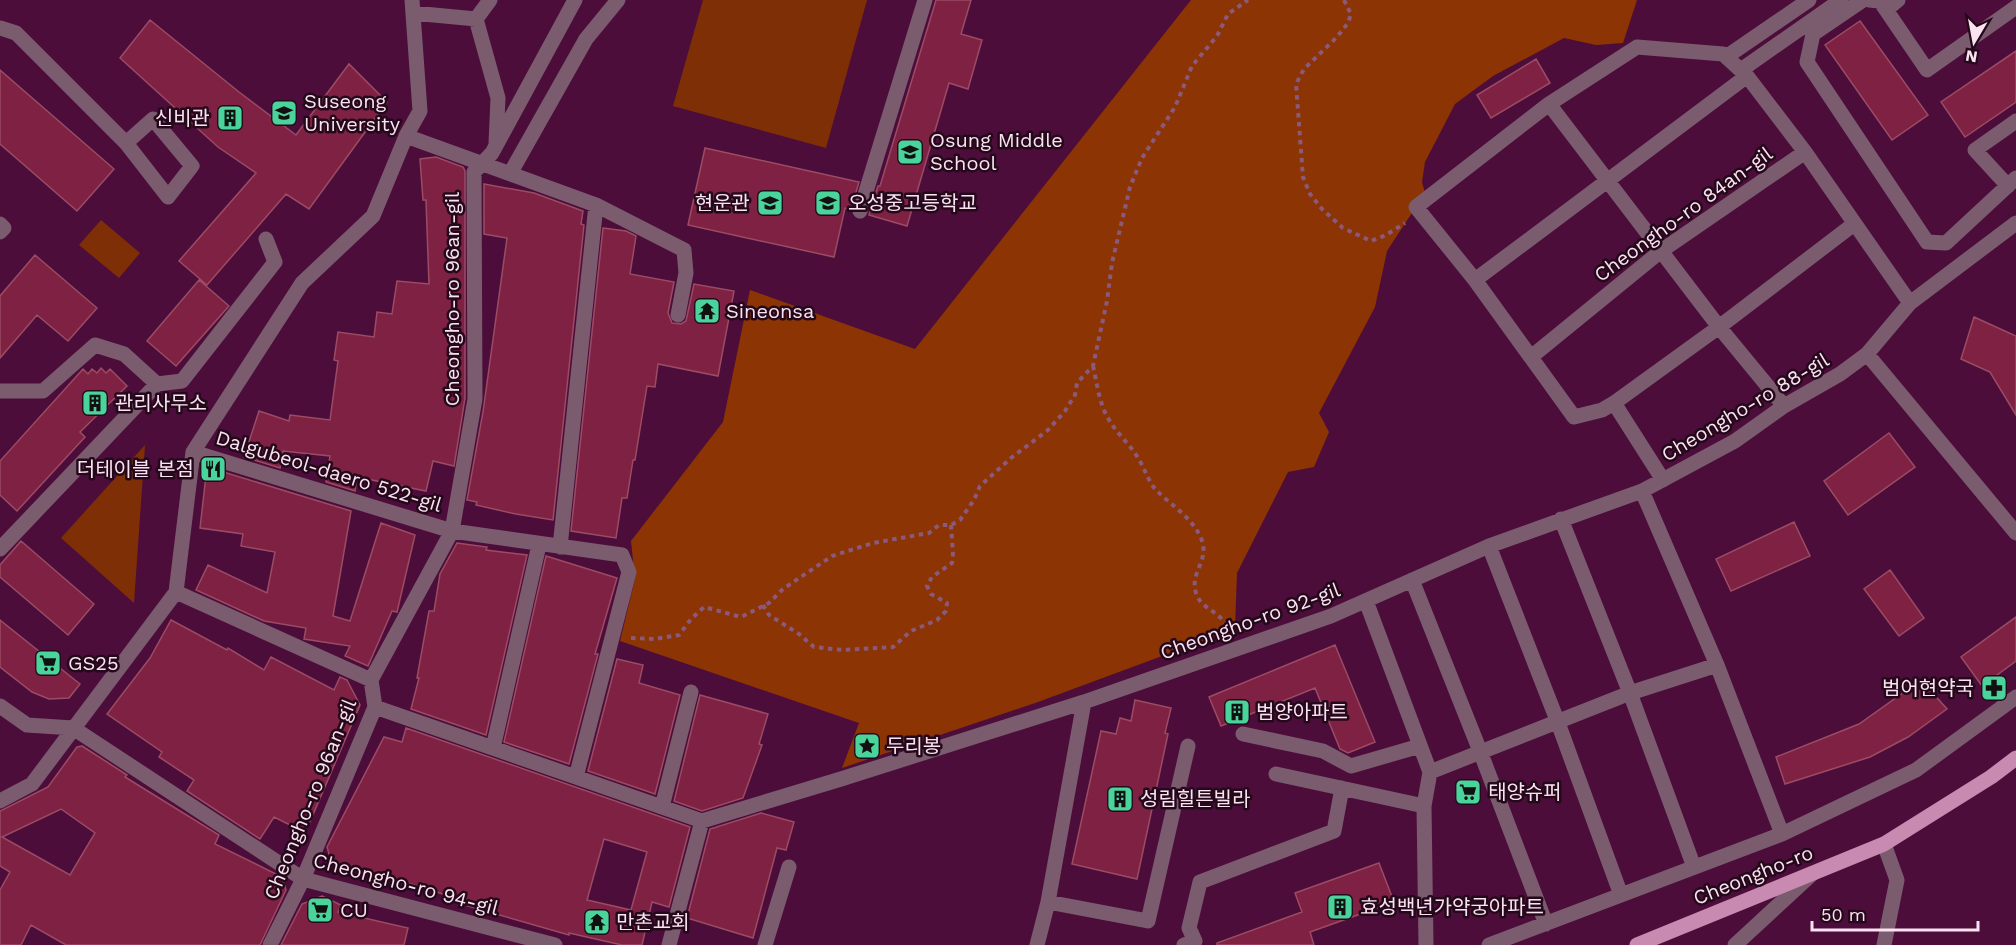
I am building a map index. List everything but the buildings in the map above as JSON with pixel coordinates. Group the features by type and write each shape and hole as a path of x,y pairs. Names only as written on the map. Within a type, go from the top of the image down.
{"main road":[{"name":"Cheongho-ro","path":"1637,945 1884,844 1991,777 2016,758"}],"street":[{"path":"490,0 476,19 498,98 496,146"},
{"path":"484,164 575,0"},
{"path":"511,172 586,39 618,0"},
{"path":"860,211 926,0"},
{"path":"1809,0 1726,57 1723,54 1637,47 1549,104 1416,207 1475,280 1574,417 1602,410 1614,403 1719,327 1854,224"},
{"path":"1475,280 1841,0"},
{"path":"1863,0 1813,34 1807,62 1928,242 1946,243 2012,182 1975,150 2016,121"},
{"path":"1869,0 1880,2 1927,70 2016,7"},
{"path":"1886,10 1898,0"},
{"name":"Dalgubeol-daero 522-gil","path":"0,801 32,784 176,592 193,452 302,283 373,216 406,136 420,111 412,6 476,19"},
{"path":"0,28 16,33 126,143 168,197 192,166 153,119 126,143"},
{"name":"Cheongho-ro 84an-gil","path":"1726,57 1744,73 1805,152 1910,303"},
{"path":"1549,104 1719,327 1784,406"},
{"path":"406,136 511,172 596,205 684,250 686,273 678,315"},
{"name":"Cheongho-ro 84an-gil","path":"1532,357 1661,251 1805,152"},
{"name":"Cheongho-ro 96an-gil","path":"270,945 303,879 375,707 371,680 452,531 475,399 474,172 484,164"},
{"path":"560,548 596,205"},
{"path":"1910,303 2016,223"},
{"path":"0,224 4,228 0,232"},
{"path":"0,549 157,384 182,381 275,262 266,240"},
{"name":"Cheongho-ro 88-gil","path":"1365,601 1489,546 1642,491 1664,480 1735,441 1784,406 1840,374 1867,354 1910,303"},
{"path":"0,391 43,391 95,345 124,354 157,384"},
{"path":"1867,354 2016,533"},
{"path":"1614,403 1664,480"},
{"name":"Dalgubeol-daero 522-gil","path":"193,452 452,531"},
{"path":"1642,491 1717,665 1782,834"},
{"path":"1561,519 1630,693 1694,867"},
{"path":"452,531 622,555 628,572 576,777"},
{"path":"493,748 539,545"},
{"path":"1489,546 1557,720 1621,895"},
{"path":"1412,580 1546,924"},
{"path":"176,592 371,680"},
{"name":"Cheongho-ro 92-gil","path":"702,821 841,780 1084,702 1331,616 1365,601 1430,772"},
{"path":"1426,945 1424,806 1430,772 1557,720 1630,693 1717,665"},
{"path":"662,807 691,692"},
{"path":"1489,945 1782,834 1916,770 2016,697"},
{"path":"1037,945 1048,902 1084,702"},
{"path":"0,706 27,725 74,728"},
{"path":"375,707 702,821 669,945"},
{"name":"Cheongho-ro 94-gil","path":"74,728 303,879 555,945"},
{"path":"1243,734 1323,751 1351,766 1420,746"},
{"path":"1048,902 1148,921 1188,746"},
{"path":"1276,774 1424,806"},
{"path":"1184,945 1195,941 1189,928 1200,882 1334,831 1342,788"},
{"path":"1884,844 1897,880 1884,945"},
{"path":"765,945 789,867"},
{"path":"1736,945 1812,874"}],"path":[{"path":"1217,656 1216,644 1226,625 1218,614 1200,602 1195,592 1195,577 1204,557 1200,535 1155,488 1138,456 1109,420 1101,401 1093,366 1107,301 1112,263 1130,187 1142,158 1176,107 1192,66 1217,36 1228,14 1248,0"},
{"path":"1344,0 1351,14 1348,23 1304,69 1296,84 1303,177 1310,194 1322,209 1343,228 1371,241 1386,235 1420,212"},
{"path":"635,637 655,639 679,635 704,607 741,617 763,605 832,556 873,543 928,533 939,525 951,525 960,520 974,500 980,486 1011,458 1048,430 1065,411 1075,394 1077,383 1093,366"},
{"path":"763,605 769,615 799,634 814,647 843,650 893,647 911,632 937,620 946,611 947,603 931,594 927,586 932,577 952,563 951,525"}],"shaded area":[{"path":"703,0 867,0 826,148 673,106"},
{"path":"1191,0 1637,0 1623,43 1596,45 1564,38 1493,76 1455,104 1425,162 1422,182 1425,193 1387,251 1375,307 1319,413 1329,432 1314,467 1288,472 1237,573 1235,629 1038,702 842,768 859,723 620,641 635,579 631,541 723,422 750,290 915,349"},
{"path":"101,220 140,253 119,278 79,245"},
{"path":"145,445 134,603 61,538"}],"place":[{"name":"Suseong University","path":"284,113"},
{"name":"신비관","path":"230,118"},
{"name":"Osung Middle School","path":"910,152"},
{"name":"현운관","path":"770,203"},
{"name":"오성중고등학교","path":"828,203"},
{"name":"Sineonsa","path":"707,311"},
{"name":"관리사무소","path":"95,403"},
{"name":"더테이블 본점","path":"213,469"},
{"name":"GS25","path":"48,663"},
{"name":"범어현약국","path":"1994,688"},
{"name":"범양아파트","path":"1237,712"},
{"name":"두리봉","path":"867,746"},
{"name":"태양슈퍼","path":"1468,792"},
{"name":"성림힐튼빌라","path":"1120,799"},
{"name":"효성백년가약궁아파트","path":"1340,907"},
{"name":"CU","path":"320,910"},
{"name":"만촌교회","path":"597,922"}]}
